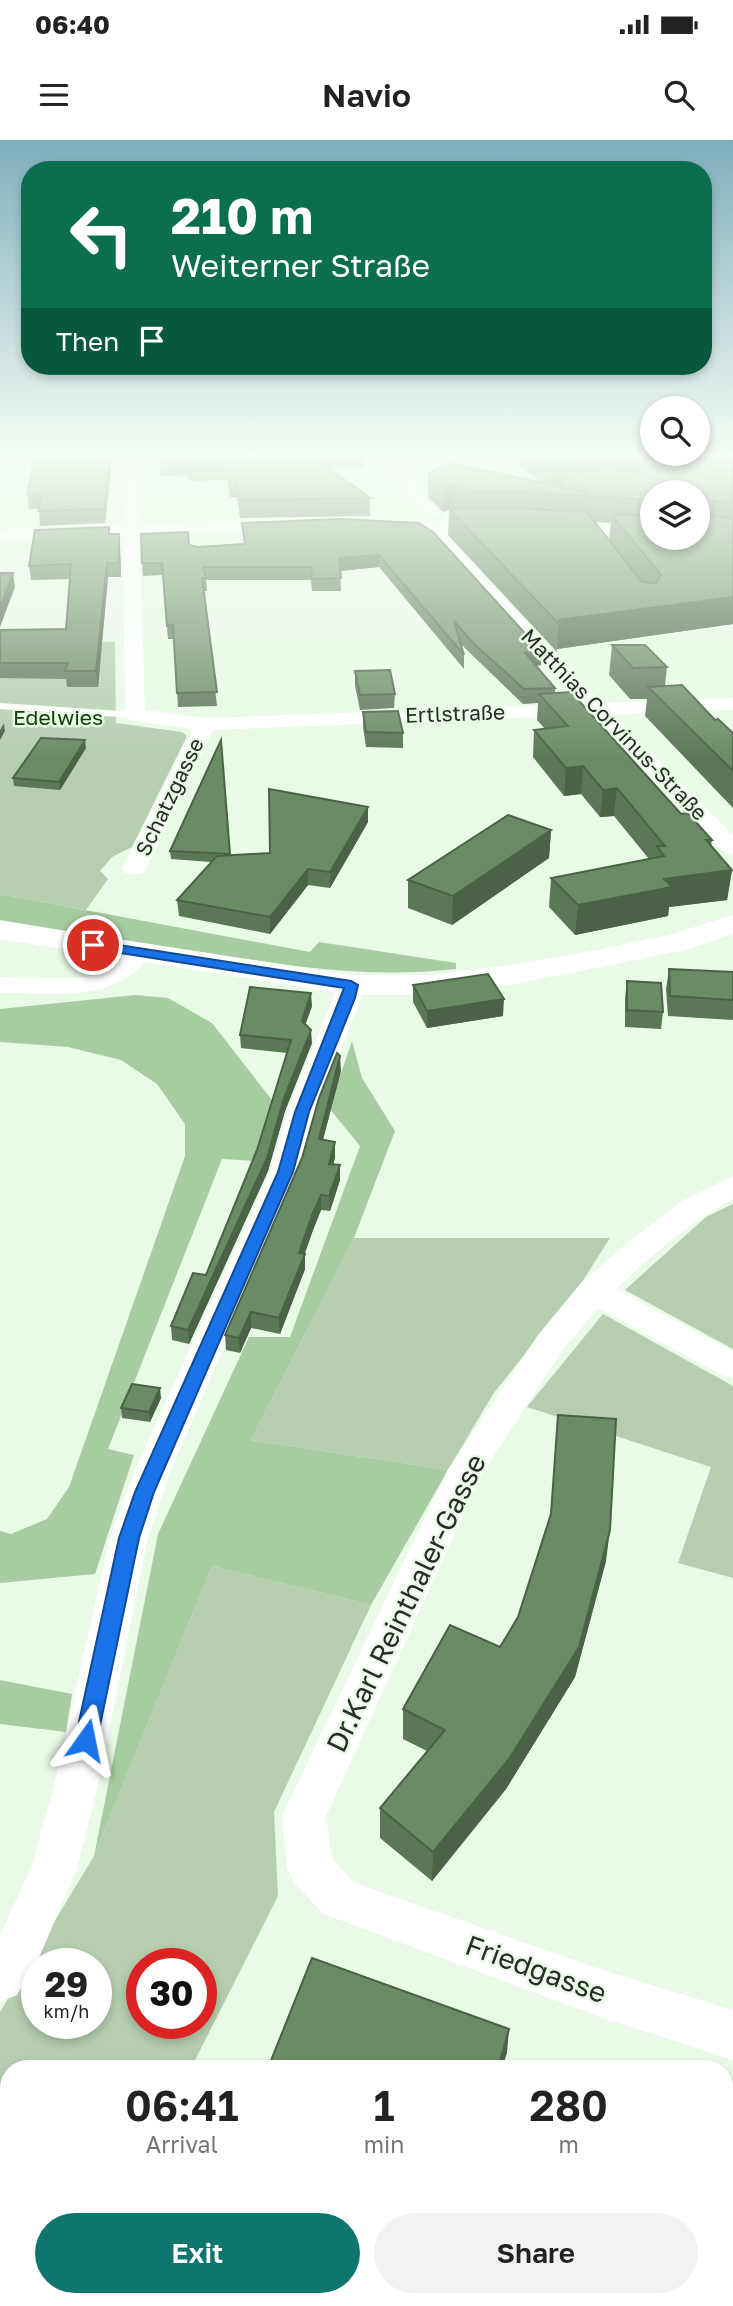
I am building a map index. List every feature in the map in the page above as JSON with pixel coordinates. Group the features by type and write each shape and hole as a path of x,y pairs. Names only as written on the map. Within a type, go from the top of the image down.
{"street":[{"path":"131,557 135,715"},
{"name":"Matthias Corvinus-Straße","path":"465,557 596,709 733,848"},
{"name":"Ertlstraße","path":"135,715 206,724 733,704"},
{"name":"Schatzgasse","path":"134,869 206,724"},
{"path":"0,930 351,985 430,985 561,966 679,942 733,924"},
{"path":"0,985 99,983 124,969 140,952"},
{"path":"0,1978 21,1944 54,1869 75,1790 129,1538 145,1492 285,1172 302,1112 351,985"},
{"name":"Dr.Karl Reinthaler-Gasse","path":"340,1899 310,1868 304,1816 465,1471 550,1343 593,1291 645,1245 694,1207 733,1186"},
{"path":"593,1291 733,1366"},
{"name":"Friedgasse","path":"340,1899 600,1993 733,2035"}],"lane":[{"path":"0,706 135,715"}],"green space":[{"name":"Edelwies","path":"0,639 115,642 116,723 182,732 187,736 132,847 112,857 100,871 108,879 86,910 0,894"},
{"path":"0,894 310,952 319,942 456,963 456,969 391,973 328,970 0,920"},
{"path":"135,995 168,998 212,1023 275,1104 257,1161 222,1159 108,1449 134,1455 95,1574 0,1583 0,1531 11,1534 47,1519 69,1487 185,1156 185,1124 157,1084 121,1060 68,1047 0,1042 0,1009"},
{"path":"352,1041 362,1078 395,1131 354,1238 251,1440 448,1470 371,1605 212,1566 94,1856 158,1534 249,1337 290,1337 360,1146 329,1108"},
{"path":"733,1204 733,1349 625,1290 706,1217"},
{"path":"354,1238 610,1238 580,1285 493,1394 448,1470 251,1440"},
{"path":"603,1314 733,1386 733,1578 678,1563 711,1467 527,1407"},
{"path":"212,1566 371,1605 274,1812 278,1896 217,2017 217,1948 126,1948 126,2039 206,2039 195,2060 0,2060 0,2012 21,1977 21,2039 112,2039 112,1948 39,1948 94,1856"},
{"path":"0,1680 72,1694 66,1732 0,1724"}],"building":[{"path":"30,557 119,557 119,563 107,563 96,671 65,671 68,663 0,663 0,630 66,629 71,564 29,566"},
{"path":"142,557 351,557 339,558 341,578 312,579 311,567 203,567 206,578 202,578 217,692 177,693 173,625 167,626 162,563 142,563"},
{"path":"381,557 456,557 542,652 525,653 555,688 524,689 471,641 454,621 464,655"},
{"path":"495,557 622,557 642,582 656,583 661,575 646,557 733,557 733,597 559,620 559,624"},
{"path":"0,573 13,573 0,607"},
{"path":"612,645 645,645 667,667 633,668"},
{"path":"390,670 395,694 360,695 355,671"},
{"path":"682,685 715,720 718,719 733,733 733,771 648,687"},
{"path":"571,692 681,814 688,813 712,840 706,840 732,870 664,879 672,887 578,905 551,878 664,856 657,846 665,846 617,788 603,790 583,766 566,768 534,730 568,726 539,694"},
{"path":"398,711 403,733 366,732 363,712"},
{"path":"41,738 85,740 59,782 13,778"},
{"path":"221,740 230,854 170,851"},
{"path":"269,789 368,807 330,872 308,869 270,917 177,900 217,856 270,853"},
{"path":"508,815 551,830 453,896 408,880"},
{"path":"669,969 733,972 733,1000 670,996"},
{"path":"488,974 504,999 427,1011 413,985"},
{"path":"627,981 661,983 663,1012 627,1010"},
{"path":"250,987 311,993 302,1021 311,1030 284,1098 267,1158 188,1330 171,1326 193,1273 206,1275 257,1150 291,1040 240,1035"},
{"path":"337,1053 340,1056 319,1139 335,1142 329,1164 340,1165 329,1196 321,1195 312,1215 299,1253 305,1254 279,1318 251,1312 239,1338 225,1335 302,1158 319,1098"},
{"path":"132,1384 160,1388 149,1412 121,1408"},
{"path":"558,1415 616,1419 610,1530 579,1647 509,1759 433,1852 380,1808 445,1730 403,1709 450,1625 500,1647 518,1617 551,1514"},
{"path":"312,1958 509,2029 500,2060 271,2060"}],"route":[{"path":"86,1740 129,1538 145,1492 285,1172 302,1112 351,985 93,945"}]}
